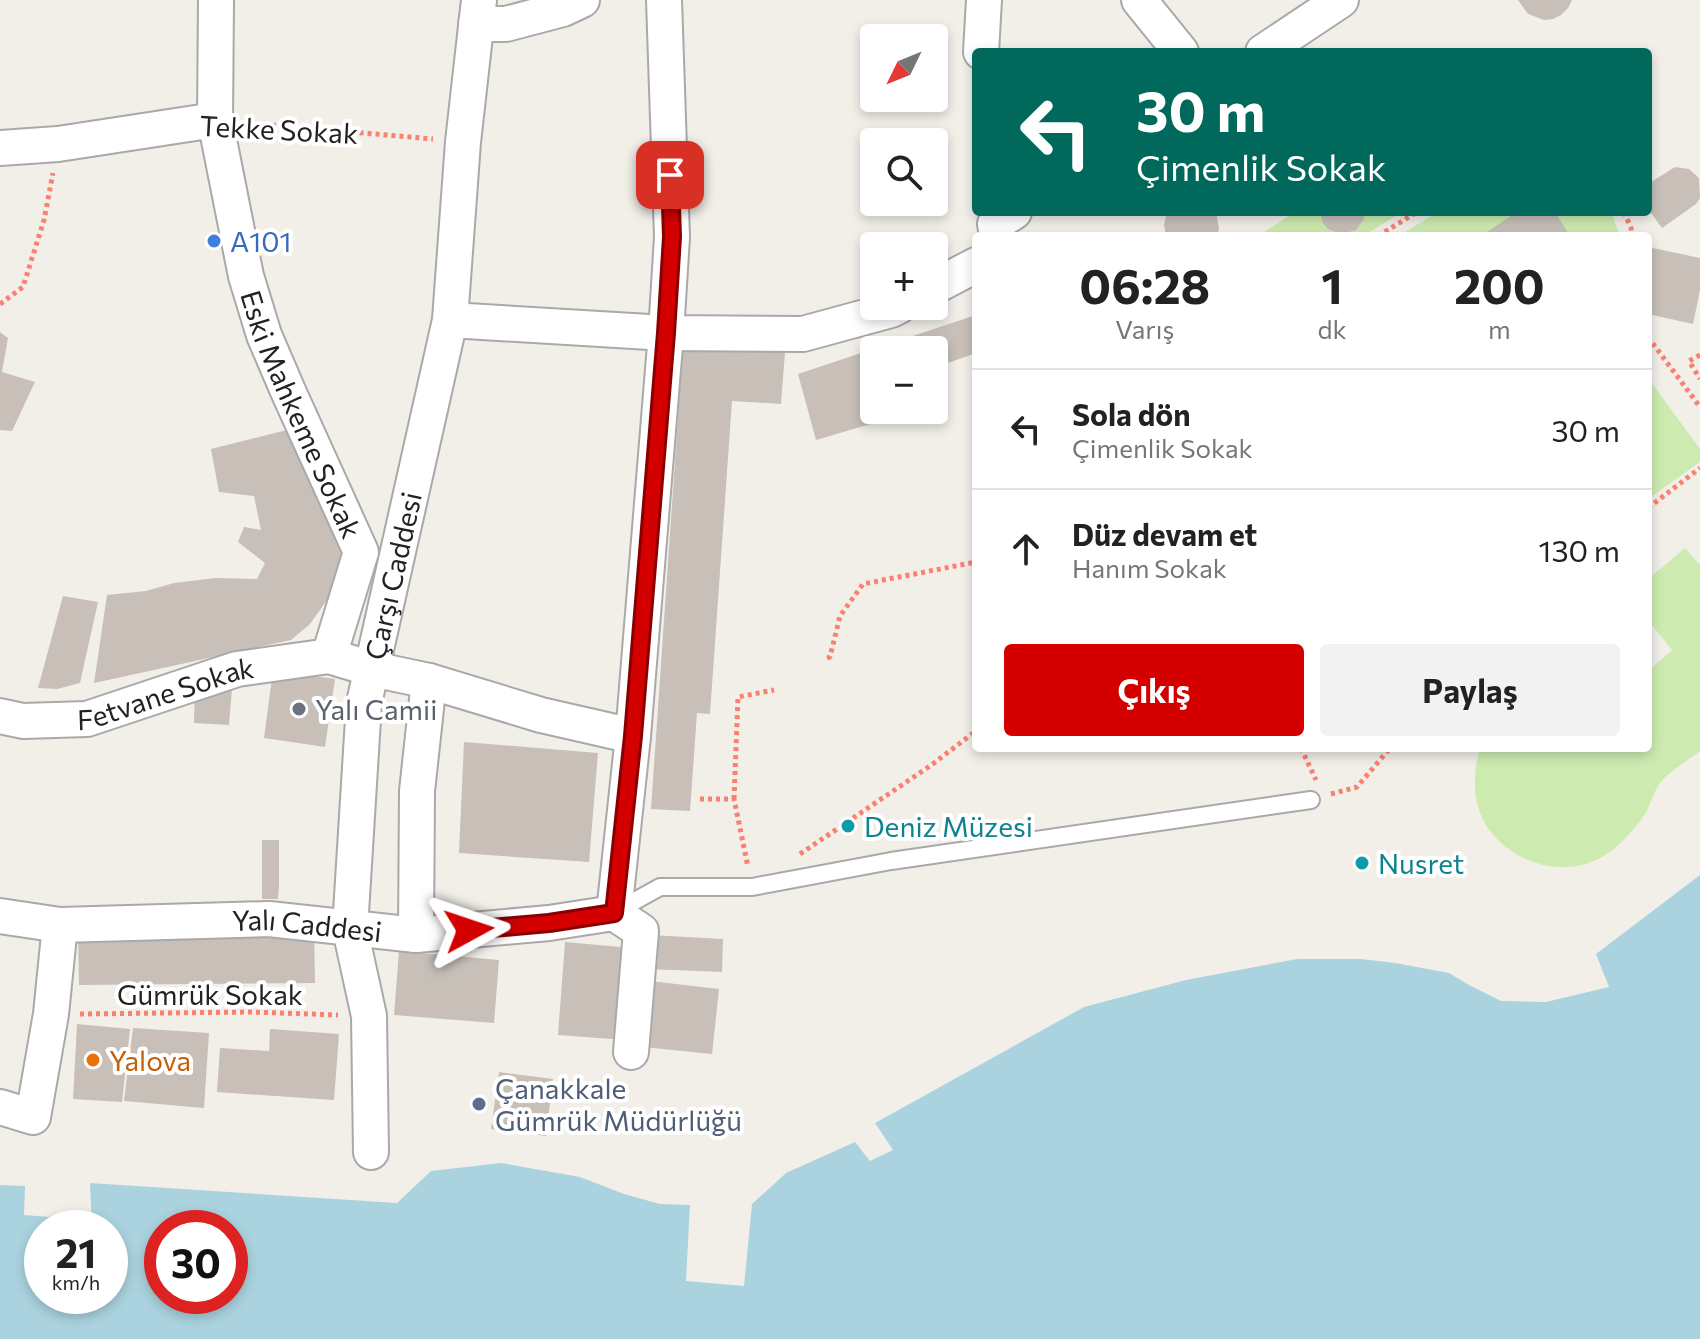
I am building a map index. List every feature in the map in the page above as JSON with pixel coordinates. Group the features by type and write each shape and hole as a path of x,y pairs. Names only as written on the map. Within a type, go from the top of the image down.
{"street":[{"name":"Eski Mahkeme Sokak","path":"216,0 215,120 246,276 264,335 361,552 329,656"},
{"path":"478,12 506,24 563,9 582,0"},
{"path":"631,1052 641,931 614,913 633,736 672,237 664,0"},
{"path":"981,48 984,0"},
{"path":"1139,0 1178,48"},
{"path":"1269,48 1341,0"},
{"name":"Çarşı Caddesi","path":"371,1152 369,1016 350,929 364,703 450,320 463,142 478,12"},
{"name":"Tekke Sokak","path":"0,148 58,144 215,120"},
{"path":"948,280 972,267"},
{"path":"450,320 666,333 803,334 860,318"},
{"path":"329,656 429,681 541,715 633,736"},
{"name":"Fetvane Sokak","path":"0,716 23,721 87,719 237,669 329,656"},
{"path":"416,935 417,791 429,681"},
{"name":"Yalı Caddesi","path":"0,916 60,925 269,919 416,935 549,923 614,913"},
{"path":"0,1107 33,1117 51,1014 60,925"}],"lane":[{"path":"614,913 660,887 752,887 907,859 1317,794"}],"path":[{"name":"Tekke Sokak","path":"215,120 463,142"},
{"path":"0,304 23,287 44,220 58,144"},
{"path":"1384,232 1410,216"},
{"path":"1652,342 1700,407"},
{"path":"1700,355 1689,361 1700,379"},
{"path":"1652,505 1700,468"},
{"path":"827,658 830,657 840,616 863,584 972,563"},
{"path":"774,690 738,697 734,799 752,887 972,734"},
{"path":"1302,752 1317,794 1357,787 1387,752"},
{"path":"700,799 734,799"},
{"name":"Gümrük Sokak","path":"51,1014 251,1012 369,1016"}],"green space":[{"path":"1289,216 1396,216 1370,232 1264,232"},
{"path":"1431,216 1612,216 1618,232 1405,232"},
{"path":"1652,383 1700,449 1700,462 1652,496"},
{"path":"1685,548 1700,565 1700,751 1661,782 1641,820 1606,854 1574,866 1546,866 1533,862 1508,849 1483,820 1475,785 1479,752 1652,752 1652,668 1672,650 1652,625 1652,576"}],"water":[{"path":"1700,875 1700,1339 0,1339 0,1185 25,1186 24,1314 128,1314 128,1210 91,1210 90,1183 397,1203 431,1171 501,1163 580,1177 660,1204 690,1205 686,1281 744,1286 752,1204 786,1173 855,1142 870,1161 893,1150 875,1123 1084,1007 1186,980 1297,959 1361,959 1449,973 1501,1001 1546,1002 1609,987 1596,954"}],"building":[{"path":"1518,0 1572,0 1561,15 1544,20 1528,14"},
{"path":"1675,167 1689,169 1699,178 1700,198 1662,228 1652,214 1652,181"},
{"path":"1166,216 1217,216 1219,229 1218,232 1165,232"},
{"path":"1321,216 1364,216 1356,230 1348,232 1336,232 1323,223"},
{"path":"1511,216 1558,216 1568,232 1487,232"},
{"path":"1652,248 1700,258 1700,290 1693,324 1652,315"},
{"path":"972,316 972,354 948,363 948,336 913,336"},
{"path":"0,332 8,338 2,372 35,382 12,431 0,430"},
{"path":"683,345 785,352 781,404 732,401 710,714 697,713 690,811 651,809"},
{"path":"860,353 860,424 871,424 816,440 798,374"},
{"path":"291,429 350,548 342,579 310,624 291,640 94,683 107,595 216,578 257,579 265,563 238,542 244,527 261,530 254,496 219,492 211,449"},
{"path":"63,596 98,602 80,683 57,689 38,688"},
{"name":"Yalı Camii","path":"273,670 335,679 325,747 264,738"},
{"path":"233,677 229,725 194,723 195,687"},
{"path":"464,742 598,753 589,862 459,853"},
{"path":"262,840 279,840 278,899 262,899"},
{"path":"314,928 315,983 79,985 78,929"},
{"path":"650,935 723,939 722,972 648,969"},
{"path":"565,942 632,948 625,1040 558,1035"},
{"path":"399,951 499,960 494,1023 394,1015"},
{"path":"650,981 719,989 712,1054 643,1047"},
{"path":"77,1024 130,1029 122,1102 73,1099"},
{"path":"133,1028 209,1033 204,1108 124,1101"},
{"path":"270,1029 339,1034 334,1100 217,1092 220,1048 269,1051"},
{"path":"499,1072 553,1079 546,1136 491,1129"}],"place":[{"name":"A101","path":"214,241"},
{"name":"Yalı Camii","path":"299,709"},
{"name":"Deniz Müzesi","path":"848,826"},
{"name":"Nusret","path":"1362,863"},
{"name":"Yalova","path":"93,1060"},
{"name":"Çanakkale Gümrük Müdürlüğü","path":"479,1104"}],"route":[{"path":"469,930 614,913 633,736 666,333 672,237 670,175"}]}
